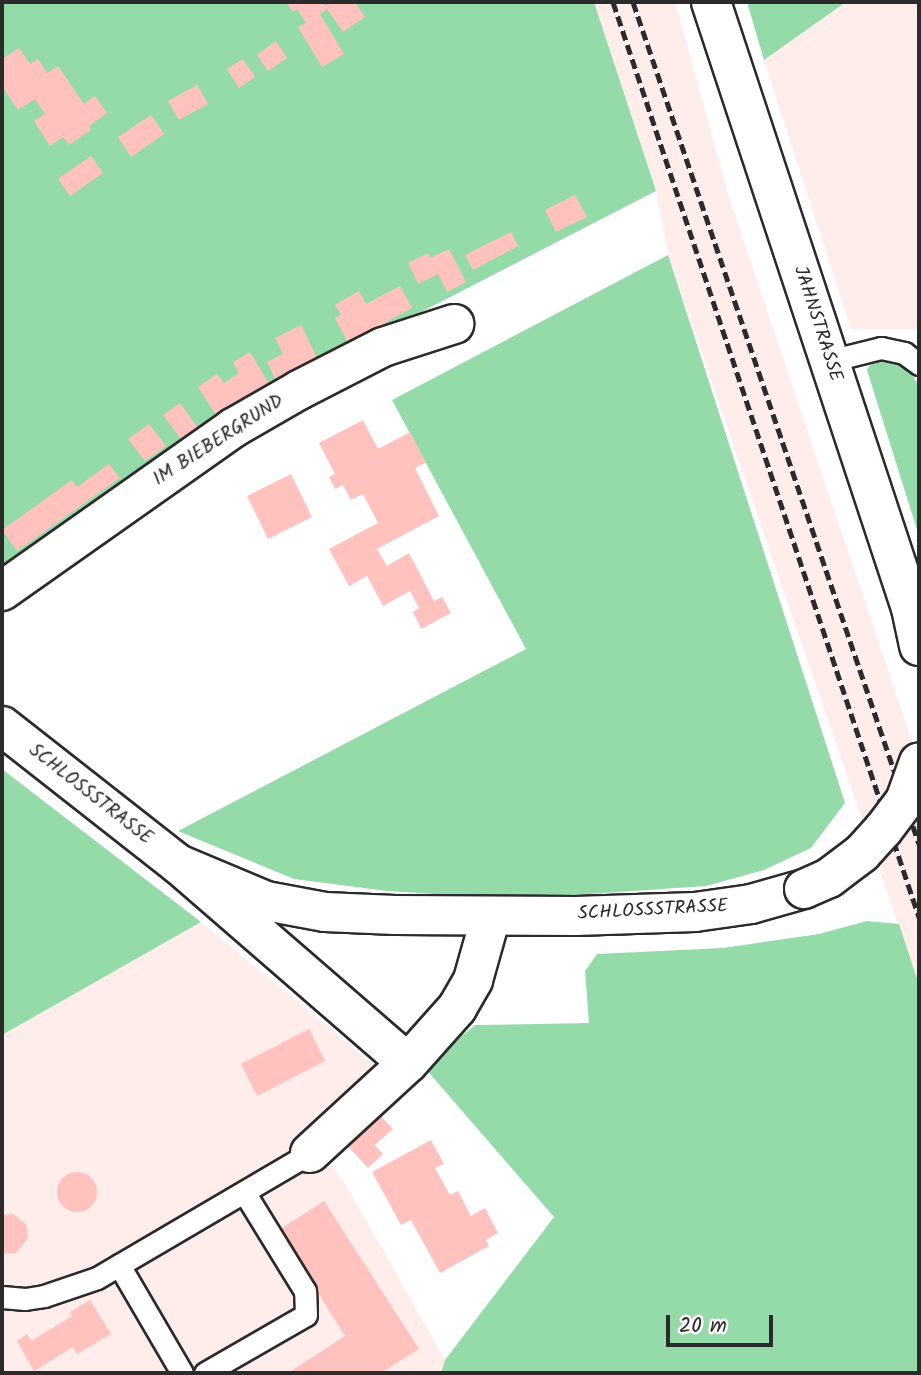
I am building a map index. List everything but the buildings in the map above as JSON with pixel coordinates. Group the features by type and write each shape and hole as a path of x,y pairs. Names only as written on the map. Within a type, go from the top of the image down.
{"street":[{"name":"JAHNSTRASSE","path":"711,2 911,608 919,646"},
{"name":"IM BIEBERGRUND","path":"2,591 148,486 266,409 383,347 454,324"},
{"name":"SCHLOSSSTRASSE","path":"2,726 178,864 408,1063"},
{"name":"SCHLOSSSTRASSE","path":"178,864 266,901 325,912 491,916 695,912 751,904 804,889 840,870 862,853 905,801 919,762"},
{"path":"310,1153 408,1063 457,1008 473,981 491,916"}],"lane":[{"path":"829,361 881,348 904,353 919,364"},
{"path":"2,1297 25,1300 68,1290 119,1265 310,1153"},
{"path":"205,1373 306,1315 305,1291 244,1192"},
{"path":"119,1265 181,1373"}],"shaded area":[{"path":"594,2 675,2 729,197 919,763 919,985 668,255 656,191"},
{"path":"846,2 919,2 919,332 918,329 851,329 764,60"},
{"path":"201,922 379,1069 308,1135 346,1185 445,1360 441,1373 2,1373 2,1035"}],"green space":[{"path":"2,2 594,2 656,191 320,364 2,573"},
{"path":"747,2 846,2 764,60"},
{"path":"668,255 845,803 811,848 764,870 706,886 515,899 387,891 294,879 178,831 526,649 392,400"},
{"path":"882,361 901,364 911,372 919,387 919,536 867,370 870,365"},
{"path":"2,769 201,922 2,1035"},
{"path":"867,921 899,924 919,985 919,1373 441,1373 445,1360 554,1217 424,1067 475,1025 589,1023 585,971 597,954 723,948 819,934"}],"railway":[{"path":"613,2 919,917"},
{"path":"633,2 919,844"}]}
